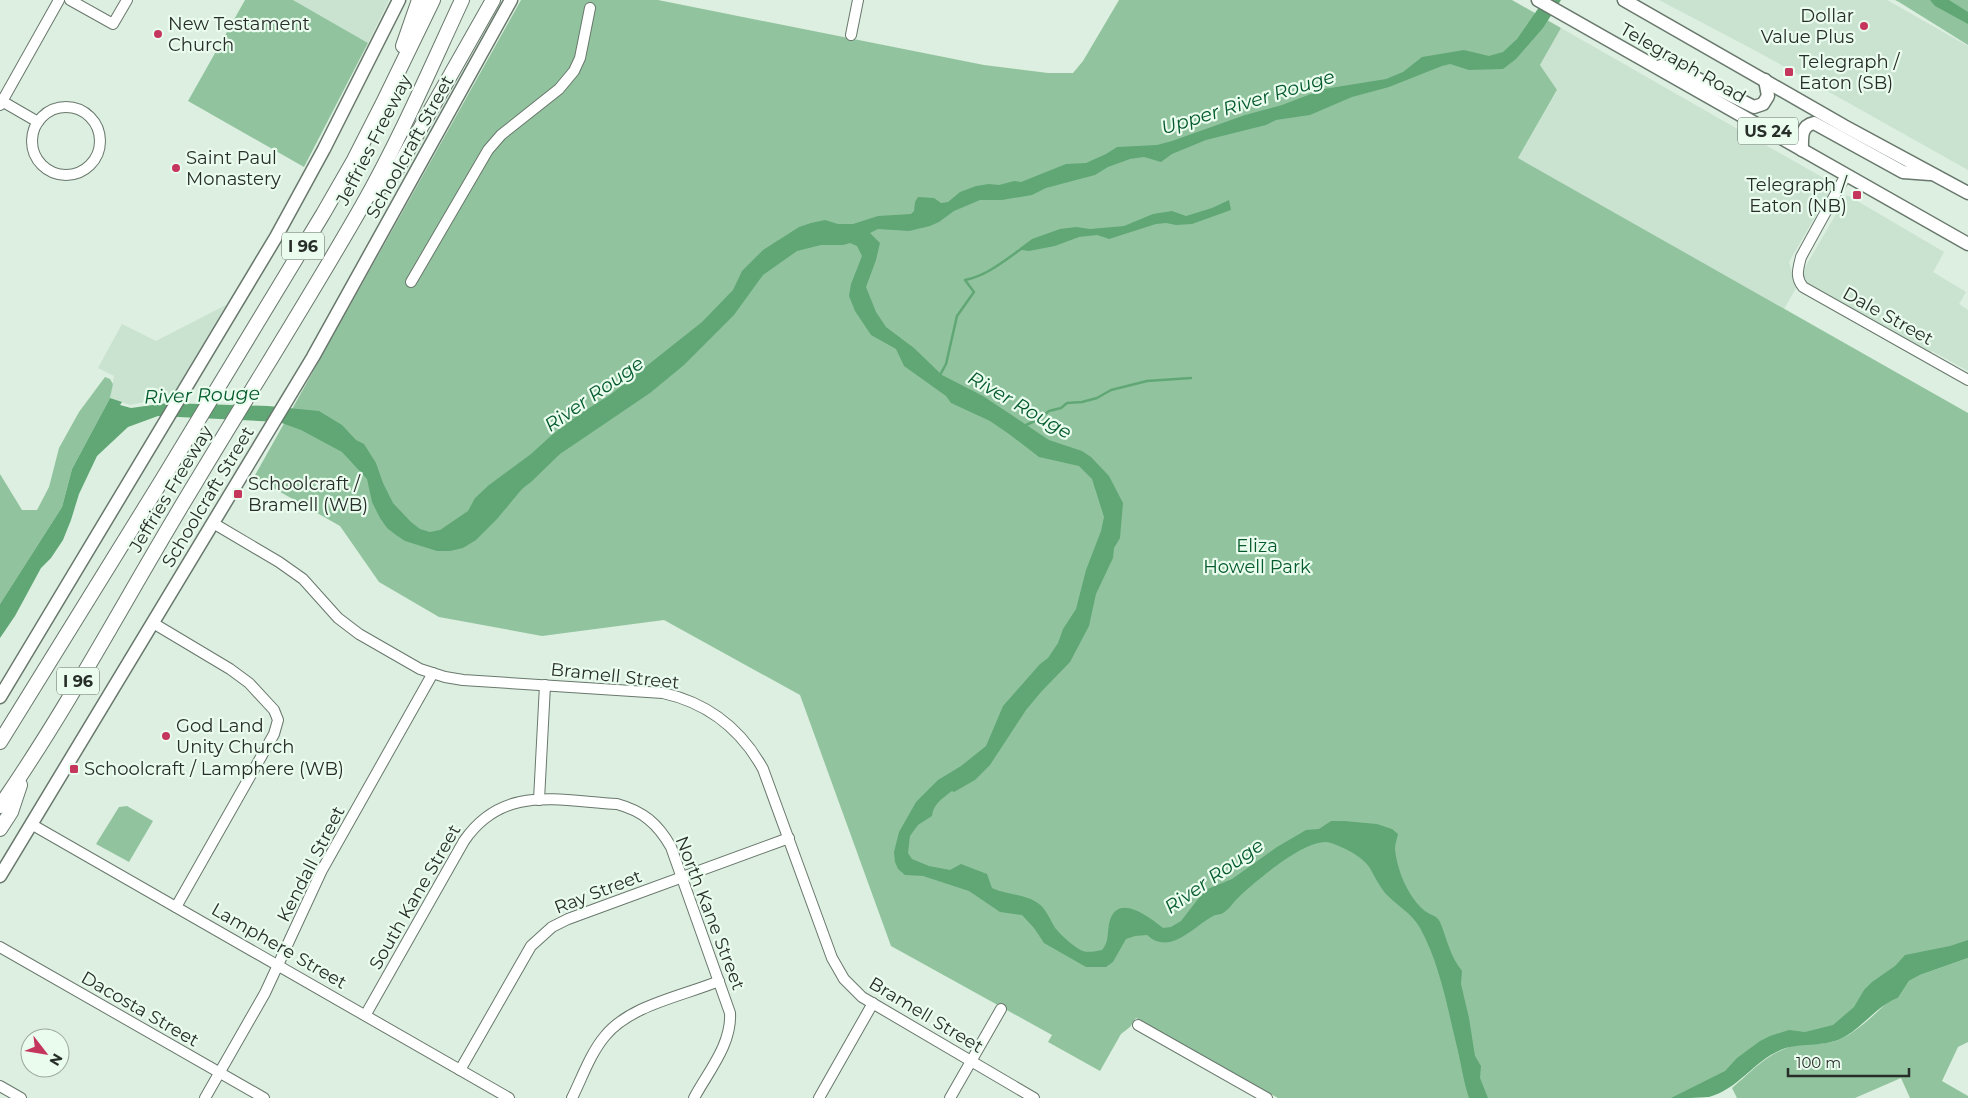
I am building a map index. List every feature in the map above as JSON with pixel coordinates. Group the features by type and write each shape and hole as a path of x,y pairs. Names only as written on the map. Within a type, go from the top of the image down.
{"highway":[{"path":"384,101 419,0"},
{"name":"Jeffries Freeway","path":"0,742 323,214 354,160 433,0"},
{"name":"Jeffries Freeway","path":"0,806 102,643 195,482 258,383 363,205 411,111 462,0"},
{"path":"363,205 395,173 493,0"},
{"path":"0,829 11,812 26,767"}],"main road":[{"path":"0,697 11,682 129,480 290,212 399,0"},
{"name":"Schoolcraft Street","path":"0,876 337,314 511,0"},
{"name":"Telegraph Road","path":"1538,0 1968,244"},
{"name":"Telegraph Road","path":"1624,0 1896,155 1968,193"},
{"path":"1651,64 1678,69 1754,107 1763,104 1768,96 1765,80"},
{"path":"1802,150 1801,136 1804,129 1808,124 1814,123 1904,172 1935,174"}],"street":[{"path":"38,122 1,102 59,0"},
{"path":"70,0 114,24 127,0"},
{"path":"851,35 858,0"},
{"path":"411,282 488,150 501,135 559,89 574,71 580,58 590,8"},
{"path":"70,107 86,114 98,128 100,136 98,154 93,162 79,173 70,175 61,175 44,168 35,156 32,144 33,133 38,122 44,115 60,108 70,107"},
{"name":"Dale Street","path":"1846,175 1801,257 1797,276 1798,281 1803,288 1968,380"},
{"name":"Bramell Street","path":"213,523 279,562 303,579 338,618 359,634 412,665 433,673 463,680 663,693 688,700 713,713 737,732 756,757 768,780 837,970 852,989 1034,1098"},
{"path":"153,623 235,672 272,706 276,713 277,727 176,907"},
{"name":"Kendall Street","path":"205,1098 279,965 322,870 433,673"},
{"path":"539,800 545,685"},
{"name":"North Kane Street","path":"539,800 618,804 638,811 651,820 664,834 671,847 730,1013 730,1029 726,1040 694,1098"},
{"name":"South Kane Street","path":"366,1014 470,832 486,817 501,807 520,801 539,800"},
{"name":"Lamphere Street","path":"31,824 366,1014 509,1098"},
{"name":"Ray Street","path":"460,1070 524,956 540,936 552,927 568,919 789,838"},
{"name":"Dacosta Street","path":"0,947 264,1098"},
{"path":"572,1098 598,1046 614,1026 639,1011 719,981"},
{"path":"819,1098 873,1003"},
{"path":"950,1098 1001,1009"},
{"path":"1138,1025 1267,1098"},
{"path":"0,1086 21,1098"}],"shaded area":[{"path":"293,0 389,0 368,43"},
{"path":"1544,0 1561,0 1543,28 1516,59 1503,69 1469,70 1450,64 1442,66 1389,87 1352,97 1310,115 1276,120 1266,125 1206,140 1172,154 1161,162 1144,157 1130,159 1108,167 1095,175 1046,188 1032,195 1002,200 980,200 954,211 930,226 909,231 878,229 870,233 880,243 866,287 876,312 886,327 914,348 942,375 983,396 1049,440 1082,451 1091,457 1109,476 1123,503 1120,538 1114,548 1113,558 1096,594 1089,626 1070,662 1026,710 990,765 975,780 954,792 952,791 942,799 934,808 932,816 918,825 910,836 908,853 912,859 929,866 950,870 961,864 987,874 992,888 1023,896 1039,904 1063,936 1080,950 1090,952 1102,950 1104,947 1107,941 1109,924 1113,914 1118,909 1133,909 1163,928 1171,927 1181,921 1205,890 1232,879 1277,847 1306,830 1319,829 1331,821 1377,824 1392,829 1398,834 1395,849 1404,883 1419,905 1439,920 1452,953 1462,971 1461,984 1475,1056 1481,1066 1480,1078 1488,1098 1469,1098 1442,984 1427,941 1417,923 1385,893 1364,861 1331,843 1321,842 1297,852 1257,881 1225,912 1213,916 1181,938 1164,942 1156,941 1147,935 1126,939 1113,962 1106,967 1086,967 1044,943 1022,915 1000,912 969,891 923,876 905,875 898,869 894,852 899,832 916,802 938,780 961,766 986,746 1003,706 1040,664 1048,658 1058,643 1063,629 1076,609 1086,570 1101,531 1104,517 1092,479 1079,466 1039,457 990,421 951,403 946,396 904,366 896,349 871,335 855,311 849,296 851,284 862,256 857,246 850,243 843,245 821,245 797,251 763,275 734,315 684,365 650,393 560,454 522,489 497,519 476,540 463,548 437,551 405,541 396,535 387,528 380,518 372,502 367,479 342,452 301,430 279,422 158,416 128,427 97,456 79,494 63,540 51,558 41,568 15,616 0,638 0,604 62,507 72,469 110,398 122,402 120,405 131,408 167,403 268,406 319,411 342,425 356,440 364,444 376,463 393,503 411,522 420,529 430,532 440,530 468,511 475,498 489,485 531,454 553,434 581,413 610,395 702,322 733,290 742,271 763,250 799,227 825,220 838,224 853,224 878,216 911,214 914,211 915,202 918,197 934,198 941,203 948,202 960,192 976,186 999,185 1014,181 1021,182 1066,164 1086,163 1117,147 1157,145 1172,141 1245,115 1282,105 1324,89 1386,79 1403,72 1422,57 1464,50 1489,56 1503,52 1517,39"},
{"path":"1659,0 1887,0 1968,46 1968,170 1758,52"},
{"path":"1930,0 1949,0 1968,12 1968,24 1935,6"},
{"path":"1561,28 1834,184 1789,262 1796,288 1784,309 1518,158 1557,91 1540,65"},
{"path":"1847,195 1944,252 1933,272 1966,292 1959,304 1968,310 1968,371 1932,351 1930,354 1799,278"},
{"path":"1229,200 1231,210 1192,224 1156,224 1109,239 1097,235 1079,237 1055,246 1029,251 1020,248 1032,239 1060,229 1124,226 1153,214 1172,211 1186,216 1212,208"},
{"path":"226,305 169,401 150,401 130,405 110,398 114,376 98,368 122,324 156,341"},
{"path":"1968,940 1968,958 1920,975 1909,981 1898,998 1885,1005 1859,1027 1839,1040 1783,1049 1763,1060 1729,1088 1709,1097 1671,1098 1725,1071 1737,1058 1770,1036 1789,1030 1805,1032 1833,1025 1854,1007 1864,990 1872,982 1895,966 1905,955 1950,946"}],"green space":[{"path":"245,0 293,0 368,43 304,167 188,101"},
{"name":"Eliza Howell Park","path":"521,0 658,0 984,65 1048,73 1073,73 1083,61 1119,0 1512,0 1561,28 1540,65 1557,90 1518,158 1968,413 1968,947 1945,954 1848,1022 1789,1037 1686,1098 1278,1098 1136,1018 1130,1027 1121,1034 1100,1071 1048,1042 1052,1035 891,946 800,695 664,620 542,636 439,617 379,582 340,526 254,477"},
{"path":"1895,0 1968,0 1968,45 1899,2"},
{"path":"105,377 110,379 113,384 110,398 72,469 62,507 0,604 0,474 22,510 37,510 49,487 59,448 79,412"},
{"path":"127,806 153,821 129,862 96,844 119,807"},
{"path":"1968,958 1968,1042 1958,1047 1942,1081 1968,1096 1968,1098 1910,1098 1901,1078 1855,1098 1737,1098 1732,1088 1771,1056 1789,1047 1829,1043 1845,1037 1865,1023 1890,1000 1898,998 1909,981 1920,975"}],"waterway":[{"path":"940,375 946,364 957,316 974,292 965,280 987,272 1021,249"},
{"name":"River Rouge","path":"1024,426 1039,419 1049,411 1061,408 1067,403 1097,398 1111,390 1147,381 1191,378"}],"place":[{"name":"Dollar Value Plus","path":"1864,26"},
{"name":"New Testament Church","path":"158,34"},
{"name":"Telegraph / Eaton (SB)","path":"1789,72"},
{"name":"Saint Paul Monastery","path":"176,168"},
{"name":"Telegraph / Eaton (NB)","path":"1857,195"},
{"name":"Schoolcraft / Bramell (WB)","path":"238,494"},
{"name":"God Land Unity Church","path":"166,736"},
{"name":"Schoolcraft / Lamphere (WB)","path":"74,769"}],"water label":[{"name":"Upper River Rouge","path":"1248,102"}]}
